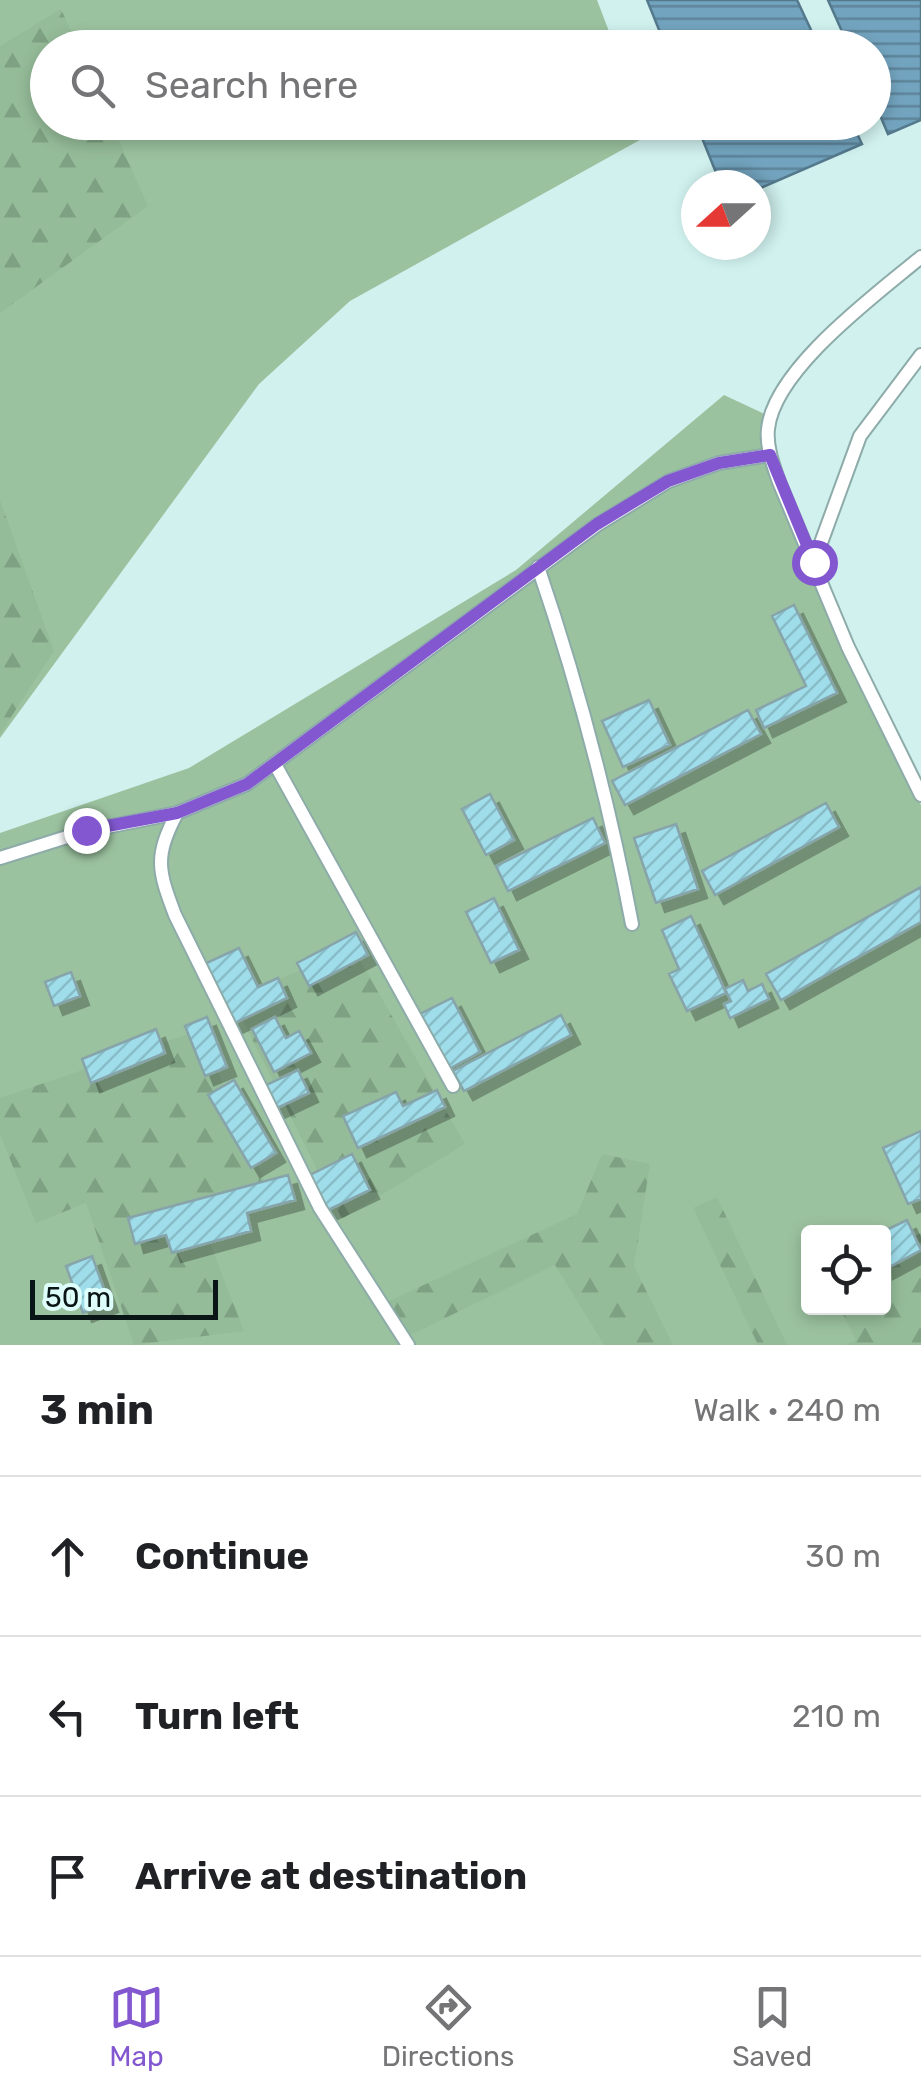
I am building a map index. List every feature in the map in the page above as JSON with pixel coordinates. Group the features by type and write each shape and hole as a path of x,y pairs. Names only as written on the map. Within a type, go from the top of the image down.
{"lane":[{"path":"921,256 828,336 775,400 768,430 770,455 848,648 921,796"},
{"path":"814,562 860,436 921,355"},
{"path":"0,858 86,830 177,813 247,784 597,524 668,481 719,463 770,455"},
{"path":"538,567 587,724 632,924"},
{"path":"276,766 453,1086"},
{"path":"177,813 161,844 162,881 175,915 320,1208 408,1345"}],"green space":[{"path":"0,0 597,0 608,30 30,30 30,140 640,140 350,301 259,384 0,738"},
{"path":"61,9 70,30 30,30 30,140 119,140 148,206 0,313 0,46"},
{"path":"724,395 775,419 782,487 843,648 921,805 921,1345 0,1345 0,833 189,768 516,570"},
{"path":"0,500 54,651 0,734"},
{"path":"353,948 465,1144 342,1219 232,999"},
{"path":"200,1030 275,1205 204,1228 244,1331 134,1345 86,1203 36,1223 0,1135 0,1098"},
{"path":"602,1154 650,1164 634,1266 673,1345 604,1345 555,1265 406,1337 387,1302 577,1214"},
{"path":"717,1197 787,1345 758,1345 693,1208"},
{"path":"921,1233 921,1345 846,1345 856,1340 844,1315 891,1315 891,1248"}],"water":[{"path":"647,0 797,0 811,30 659,30"},
{"path":"828,0 921,0 921,120 891,133 891,30 841,30"},
{"path":"703,140 860,140 862,144 771,183 771,170 715,170"}],"building":[{"path":"794,605 837,693 764,728 756,710 806,686 772,616"},
{"path":"649,700 670,745 623,767 602,721"},
{"path":"748,710 761,734 625,805 612,781"},
{"path":"490,794 514,840 486,855 462,809"},
{"path":"826,803 839,827 715,895 702,871"},
{"path":"593,818 605,843 508,891 496,866"},
{"path":"676,824 698,889 656,903 634,838"},
{"path":"921,887 921,922 781,1000 766,974"},
{"path":"494,898 519,950 491,963 466,912"},
{"path":"691,916 726,993 687,1011 669,974 679,969 662,930"},
{"path":"356,932 368,955 309,986 297,963"},
{"path":"239,948 258,987 278,978 287,998 231,1025 202,965"},
{"path":"71,972 80,996 54,1006 45,982"},
{"path":"743,980 748,991 762,984 769,999 730,1018 724,1004 731,1001 725,989"},
{"path":"452,998 480,1052 449,1069 420,1014"},
{"path":"561,1015 571,1035 464,1091 453,1071"},
{"path":"207,1017 227,1067 205,1076 185,1026"},
{"path":"275,1017 286,1038 299,1031 311,1053 274,1072 252,1029"},
{"path":"156,1029 165,1053 91,1083 82,1059"},
{"path":"298,1070 309,1093 275,1109 264,1086"},
{"path":"234,1080 276,1153 251,1168 208,1095"},
{"path":"437,1090 445,1107 358,1148 343,1116 396,1092 403,1106"},
{"path":"921,1131 921,1199 908,1204 883,1148"},
{"path":"352,1154 370,1190 328,1210 310,1175"},
{"path":"288,1175 295,1200 247,1213 251,1231 172,1253 166,1235 135,1244 128,1218"},
{"path":"907,1220 921,1250 891,1266 891,1228"},
{"path":"92,1256 109,1303 83,1313 66,1266"}],"route":[{"path":"86,830 177,813 247,784 597,524 668,481 719,463 770,455 814,562"}]}
